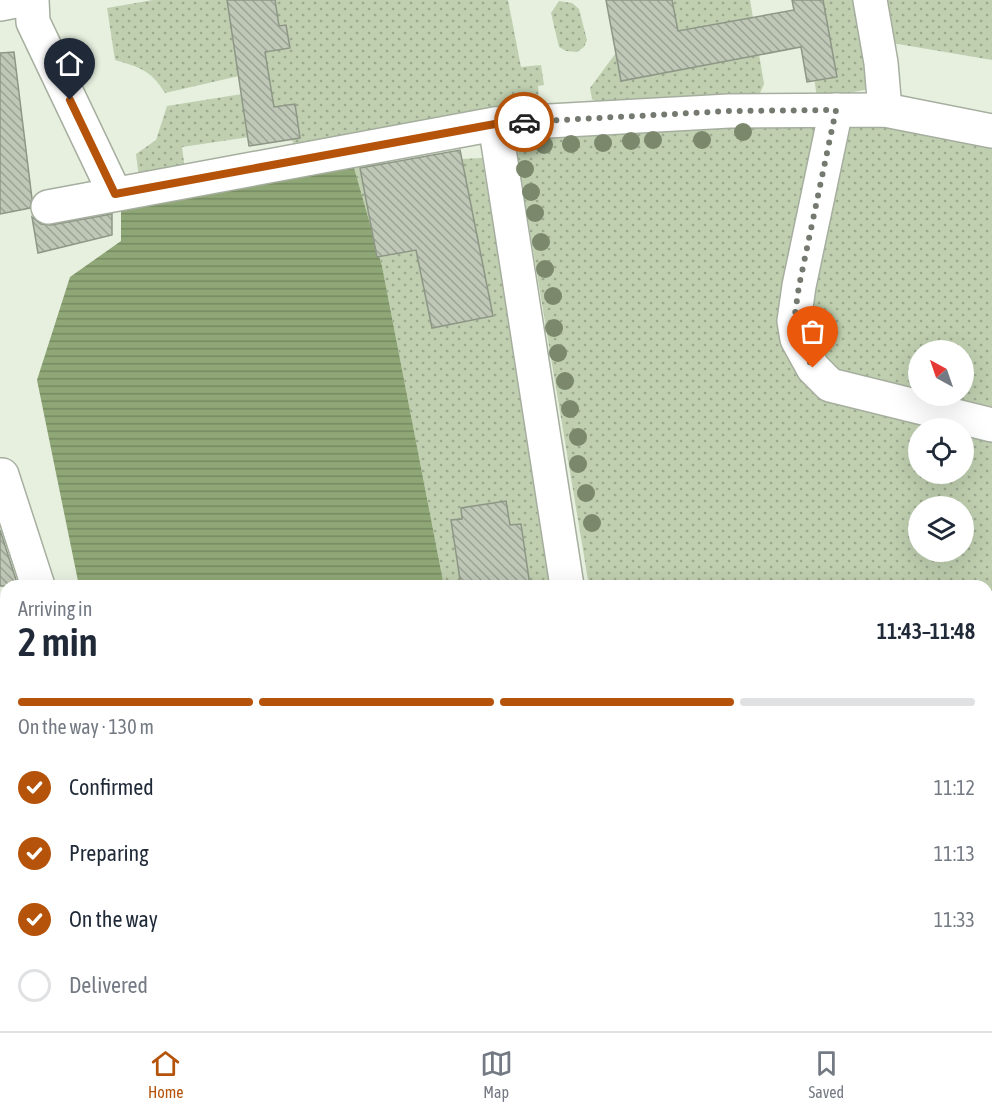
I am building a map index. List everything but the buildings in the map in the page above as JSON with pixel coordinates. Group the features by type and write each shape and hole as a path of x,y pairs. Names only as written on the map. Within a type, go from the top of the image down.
{"lane":[{"path":"870,0 881,63 885,110"},
{"path":"12,1 33,22 115,194"},
{"path":"836,110 799,286 794,321 797,339 813,368 830,385 992,425"},
{"path":"48,207 495,124 729,111 885,110 992,131"},
{"path":"495,124 566,580"},
{"path":"0,476 2,475 36,580"}],"shaded area":[{"path":"153,0 508,0 521,67 541,65 544,85 538,86 539,100 294,146 289,131 182,147 185,170 139,178 136,154 156,140 167,106 242,94 239,76 165,93 155,79 144,70 115,60 107,8"},
{"path":"610,0 750,0 764,84 758,98 604,106 592,99 590,88 621,46"},
{"path":"804,0 858,0 880,87 817,99"},
{"path":"886,0 992,0 992,60 892,43"},
{"path":"559,1 572,3 579,9 587,40 584,47 577,52 566,51 559,47 551,13"},
{"path":"879,123 992,142 992,418 941,406 974,406 974,340 908,340 908,398 855,386 814,356 806,283 840,126"},
{"path":"817,126 793,354 908,399 908,406 926,406 956,418 908,418 908,484 974,484 974,425 992,432 992,580 588,580 517,154 535,128"},
{"path":"482,158 553,580 443,580 382,266 353,164"},
{"path":"353,164 382,266 443,580 78,580 37,380 70,277 121,241 121,210"}],"way so far":[{"path":"524,122 729,111 836,110 799,286 794,321 797,339 813,368"}],"route":[{"path":"70,100 115,194 495,124 524,122"}]}
